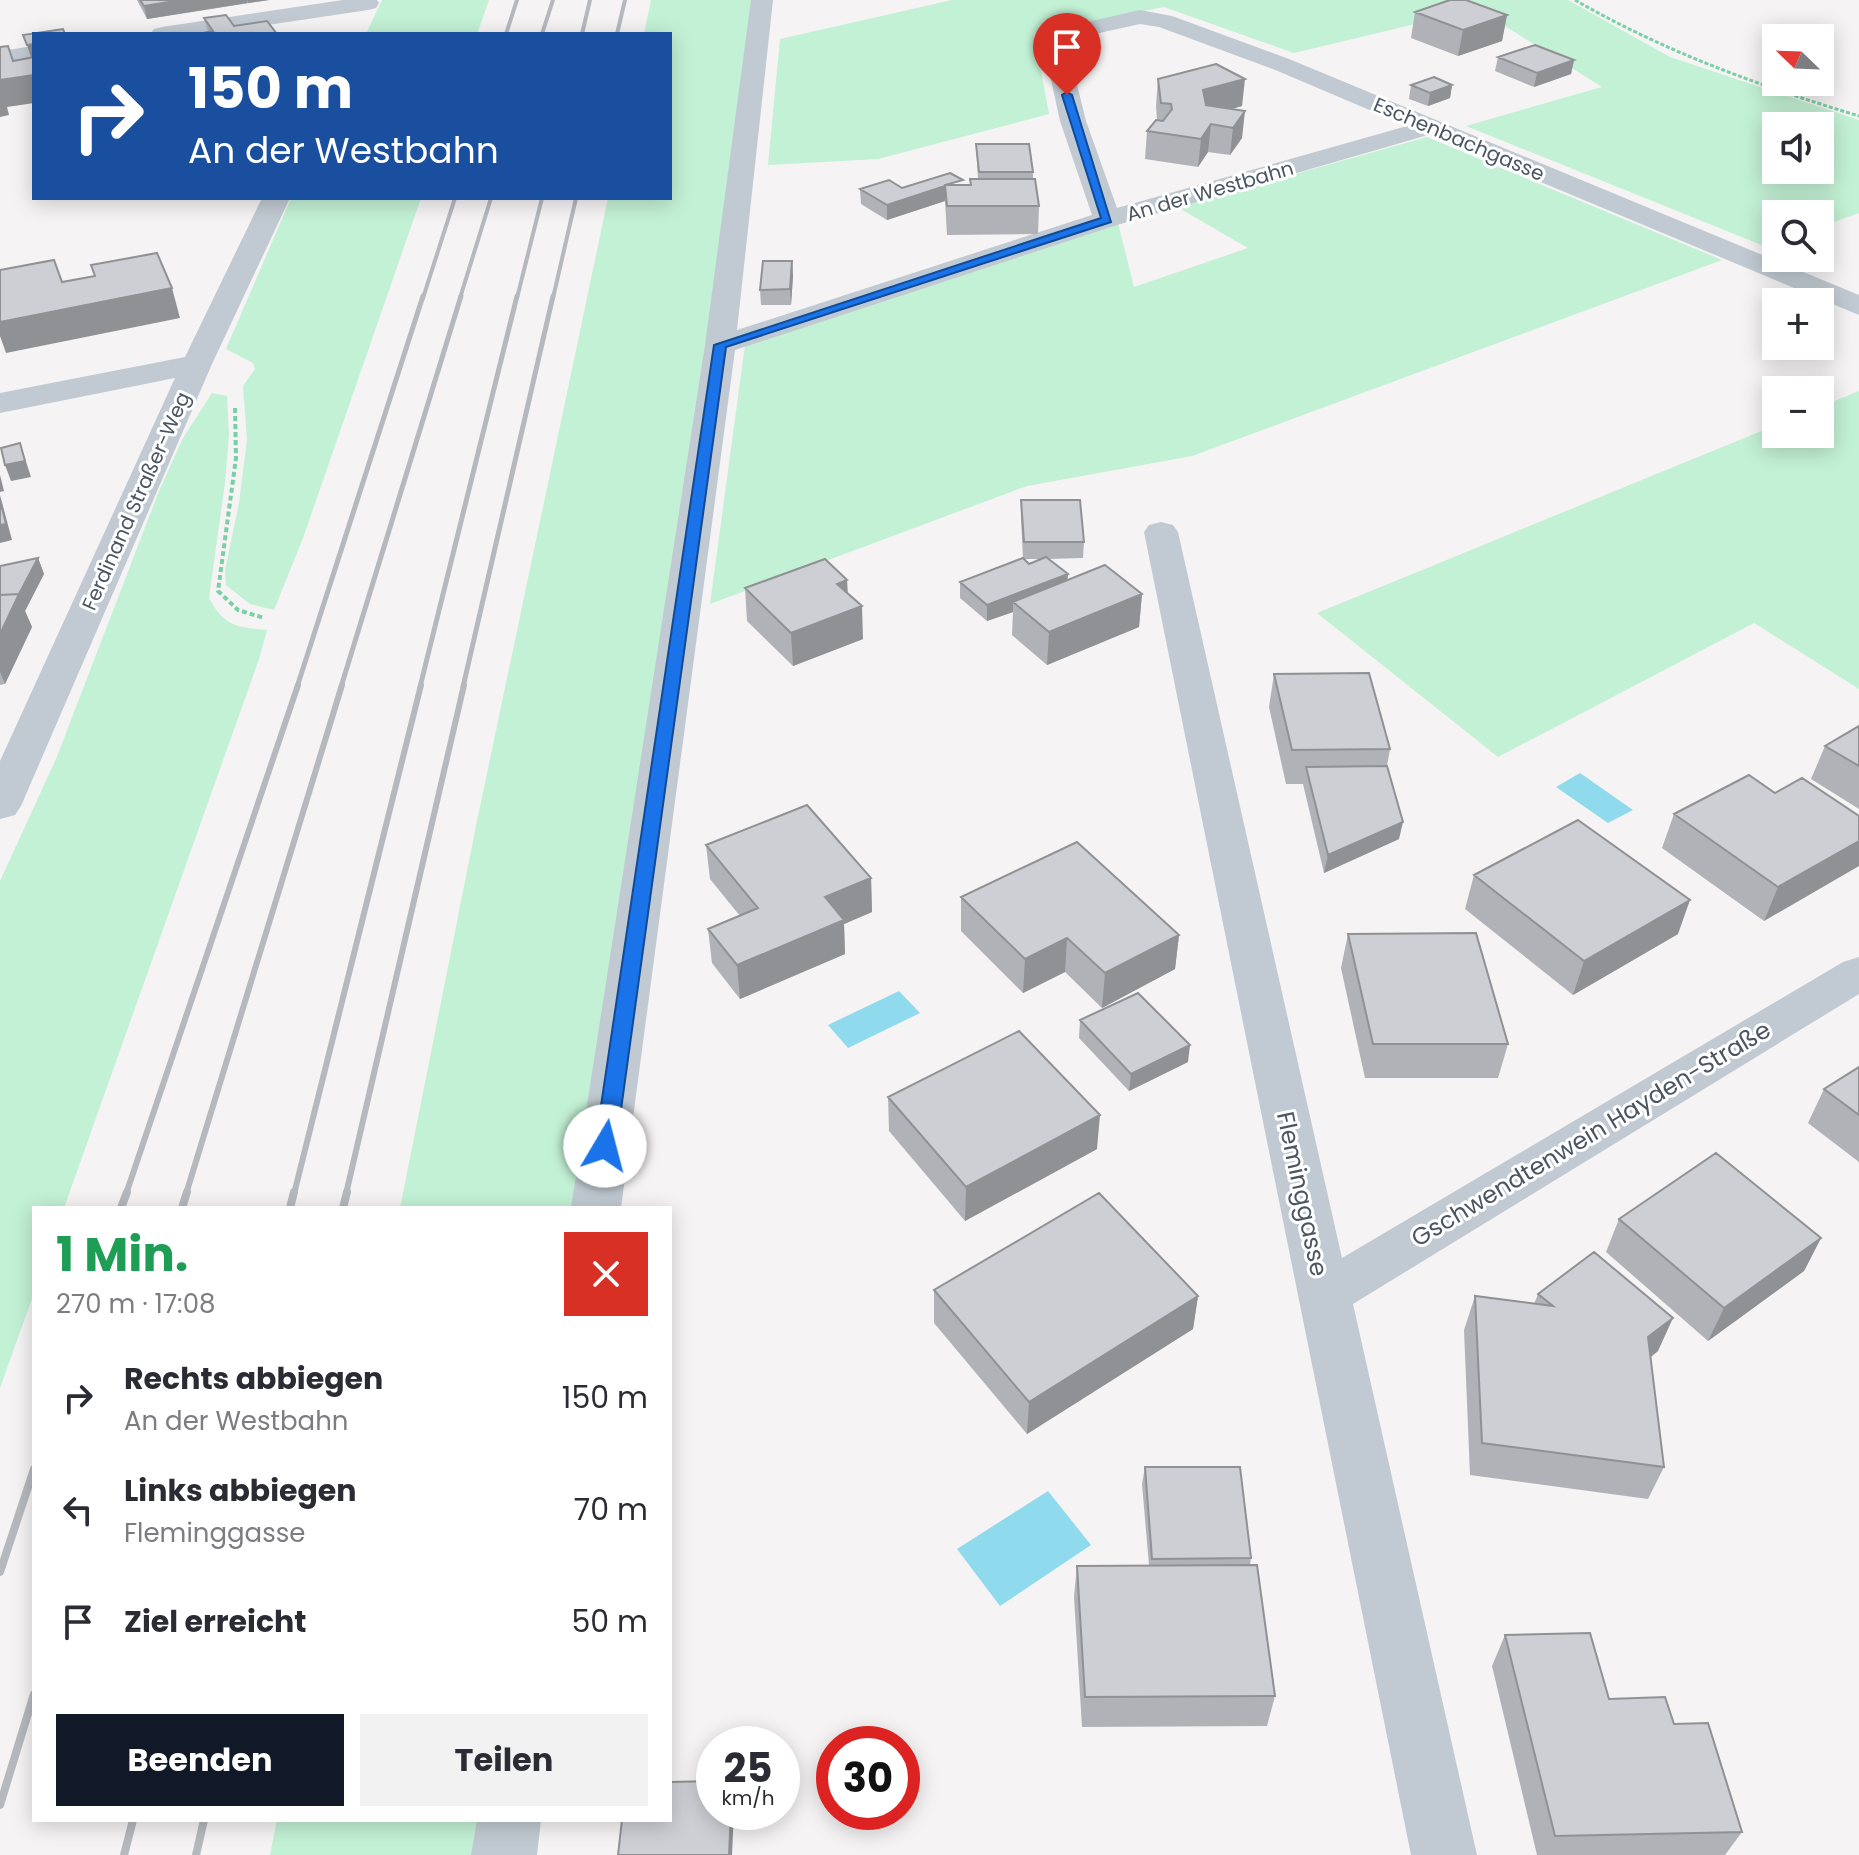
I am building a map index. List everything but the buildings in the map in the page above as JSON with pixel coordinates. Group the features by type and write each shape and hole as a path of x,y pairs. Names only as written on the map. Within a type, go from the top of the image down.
{"street":[{"path":"596,1206 720,345 762,0"},
{"path":"178,32 366,9"},
{"name":"Eschenbachgasse","path":"1107,219 1073,121 1055,43 1064,34 1102,23 1140,17 1164,21 1281,64 1859,306"},
{"path":"0,58 32,53"},
{"name":"An der Westbahn","path":"720,345 1107,219 1414,133 1425,126"},
{"name":"Ferdinand Straßer-Weg","path":"0,806 197,364 275,200"},
{"path":"0,403 197,364"},
{"name":"Fleminggasse","path":"1161,532 1444,1855"},
{"name":"Gschwendtenwein Hayden-Straße","path":"1324,1295 1859,973"},
{"path":"504,1855 509,1822"}],"path":[{"path":"1575,0 1636,36 1688,60 1859,116"},
{"path":"197,364 228,374 235,390 236,458 218,591 238,610 264,618"}],"green space":[{"path":"382,0 489,0 478,32 367,32"},
{"path":"651,0 753,0 686,498 579,1206 400,1206 478,816 608,200 672,200 672,32 644,32"},
{"path":"952,0 1568,0 1670,57 1762,88 1762,96 1787,96 1859,120 1859,213 1834,222 1834,200 1762,200 1762,245 1466,126 1602,87 1478,9 1294,53 1164,7 1034,33 1049,114 878,159 768,165 780,39"},
{"path":"1427,137 1722,260 1192,456 1027,486 710,604 745,345 1118,223 1134,287 1248,248 1177,207"},
{"path":"290,200 420,200 303,538 274,610 250,604 226,585 225,570 239,503 247,440 243,386 255,369 253,363 226,349"},
{"path":"1859,391 1859,689 1754,623 1498,757 1317,613 1762,431 1762,448 1834,448 1834,401"},
{"path":"212,393 227,396 229,435 225,483 209,598 226,620 247,628 267,630 65,1206 32,1206 32,1299 0,1388 0,881 56,759 159,491 183,438"},
{"path":"277,1822 479,1822 473,1855 270,1855"}],"water":[{"path":"1580,773 1633,810 1608,823 1556,787"},
{"path":"899,991 920,1013 848,1048 828,1025"},
{"path":"1048,1491 1091,1545 1000,1606 957,1549"}],"railway":[{"path":"507,32 517,0"},
{"path":"543,32 553,0"},
{"path":"582,32 590,0"},
{"path":"617,32 625,0"},
{"path":"423,298 454,200"},
{"path":"460,298 490,200"},
{"path":"517,298 542,200"},
{"path":"553,298 576,200"},
{"path":"297,687 423,296"},
{"path":"341,687 461,296"},
{"path":"420,687 517,296"},
{"path":"463,687 553,296"},
{"path":"126,1194 298,685"},
{"path":"186,1194 342,685"},
{"path":"294,1194 421,685"},
{"path":"346,1194 464,685"},
{"path":"122,1206 127,1192"},
{"path":"183,1206 187,1192"},
{"path":"290,1206 294,1192"},
{"path":"344,1206 347,1192"},
{"path":"0,1572 32,1475"},
{"path":"0,1805 32,1701"},
{"path":"124,1855 132,1822"},
{"path":"196,1855 204,1822"}],"route":[{"path":"605,1146 720,345 1107,219 1067,95"}]}
